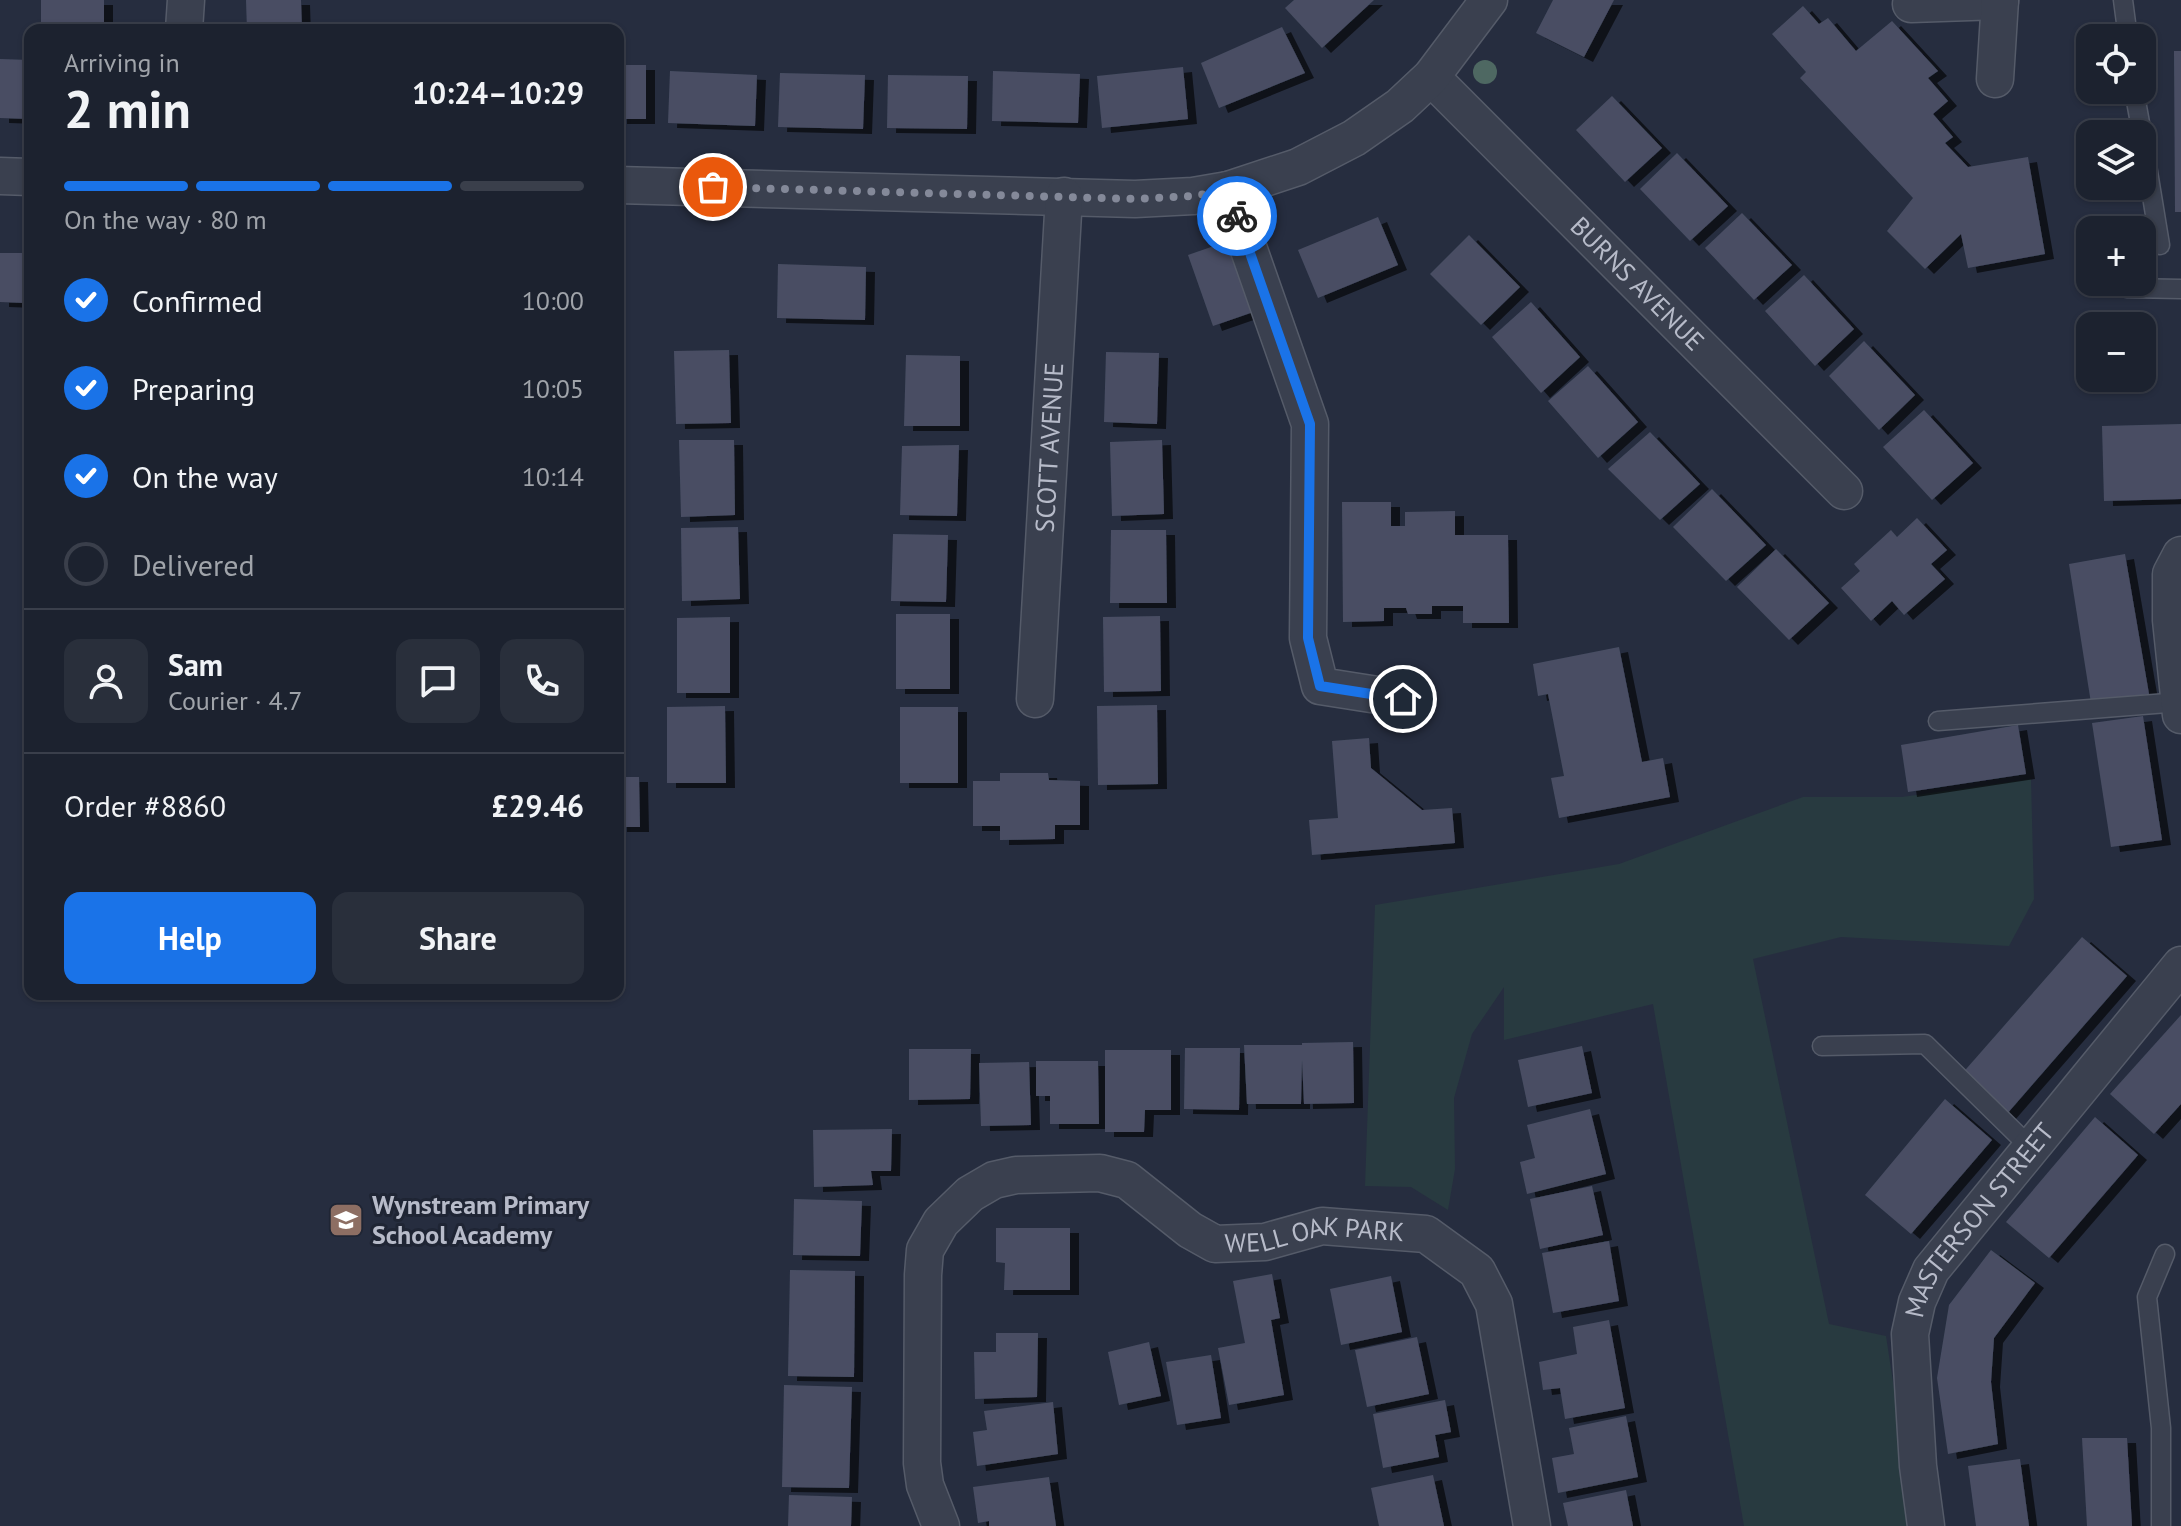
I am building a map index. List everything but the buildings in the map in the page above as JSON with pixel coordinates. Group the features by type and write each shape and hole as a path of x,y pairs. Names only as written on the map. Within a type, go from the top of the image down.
{"street":[{"path":"184,24 186,0"},
{"path":"624,185 1135,199 1193,196 1228,190 1298,167 1354,138 1400,106 1431,77 1489,0"},
{"path":"1911,4 2000,0 1995,79"},
{"name":"BURNS AVENUE","path":"1431,77 1844,491"},
{"path":"0,176 24,177"},
{"path":"1228,190 1310,424 1308,638 1320,686 1403,699"},
{"name":"SCOTT AVENUE","path":"1035,699 1064,196"},
{"path":"2180,708 2171,620 2171,574 2181,555"},
{"name":"MASTERSON STREET","path":"1926,1526 1918,1466 1910,1334 1917,1302 1931,1270 2180,967"},
{"name":"WELL OAK PARK","path":"941,1526 925,1485 922,1463 925,1250 941,1222 954,1208 994,1180 1016,1175 1100,1173 1127,1180 1190,1230 1215,1244 1265,1242 1322,1226 1426,1234 1477,1271 1494,1304 1532,1526"}],"lane":[{"path":"2123,0 2126,24"},
{"path":"2153,200 2160,245"},
{"path":"2156,289 2181,289"},
{"path":"1938,721 2180,708"},
{"path":"1822,1046 1925,1044 2031,1148"},
{"path":"2161,1526 2161,1428 2147,1297 2165,1254"}],"shaded area":[{"path":"2031,779 2034,899 2009,946 1841,937 1753,959 1829,1324 1886,1336 1915,1526 1744,1526 1653,1004 1504,1040 1504,987 1472,1034 1454,1098 1455,1169 1448,1210 1411,1187 1365,1186 1375,905 1619,864 1803,797 1902,797"}],"way so far":[{"path":"713,187 1135,199 1193,196 1228,190 1237,216"}],"place":[{"name":"Wynstream Primary School Academy","path":"346,1220"}],"route":[{"path":"1237,216 1310,424 1308,638 1320,686 1403,699"}]}
